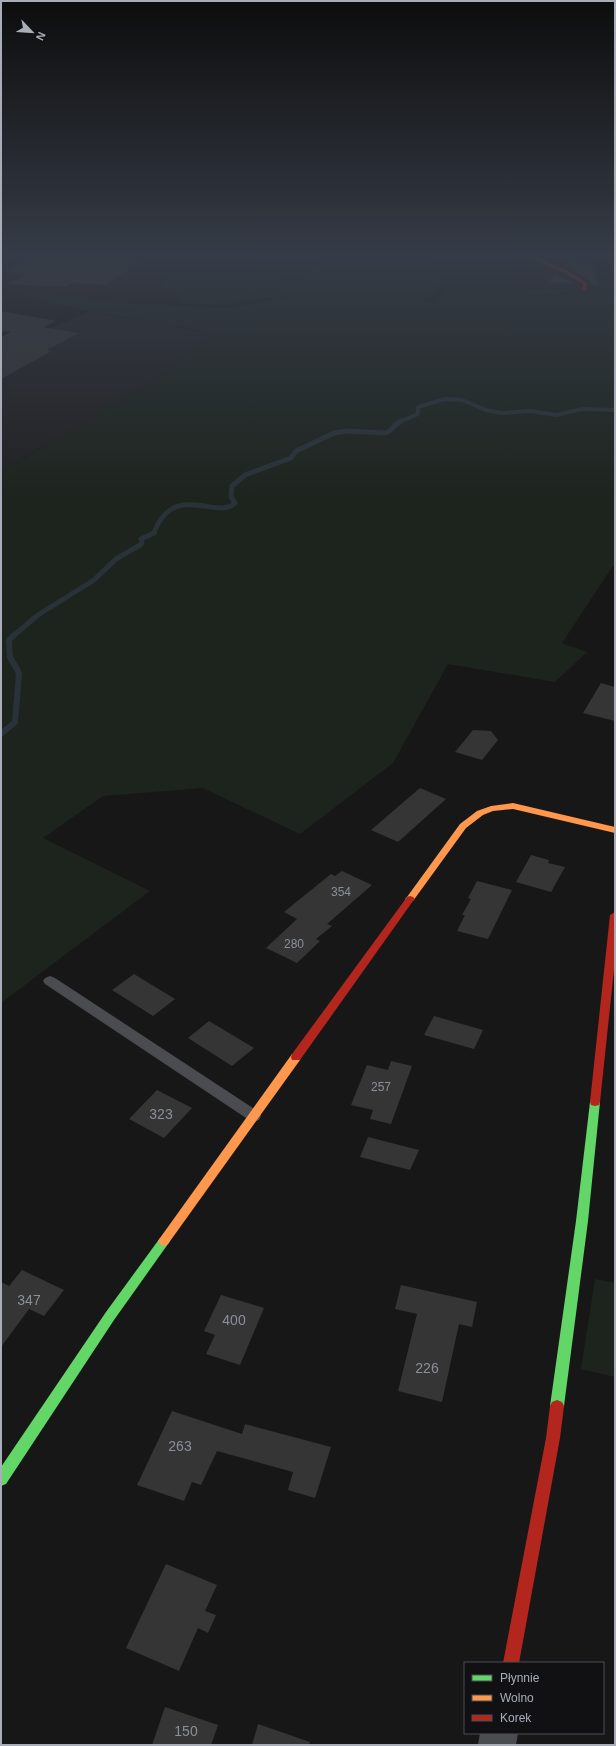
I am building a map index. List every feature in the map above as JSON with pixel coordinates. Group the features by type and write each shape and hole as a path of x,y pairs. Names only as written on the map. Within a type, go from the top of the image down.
{"street":[{"path":"1,1479 110,1316 463,826 480,812 495,806 512,806 615,830"},
{"path":"511,1662 555,1425 582,1221 615,915"},
{"path":"497,1745 499,1734"}],"lane":[{"path":"50,981 254,1116"}],"shaded area":[{"path":"30,338 204,338 168,371 92,419 1,471 1,352"},
{"path":"204,338 615,338 615,566 613,566 562,643 587,652 555,682 448,664 393,763 300,834 203,788 103,796 43,838 150,891 1,1003 1,471 92,419 168,371"},
{"path":"595,1279 615,1283 615,1377 581,1369"}],"building":[{"path":"1,338 69,338 47,350 52,351 1,379"},
{"path":"601,683 615,687 615,721 583,713"},
{"path":"473,730 491,731 498,740 482,760 455,752"},
{"path":"420,788 446,799 398,842 371,830"},
{"path":"531,855 549,860 548,863 565,867 551,892 516,882"},
{"path":"342,871 372,885 327,924 332,926 316,939 320,941 297,963 266,948 297,919 284,912 331,874 335,876"},
{"path":"477,881 512,890 488,939 457,931 465,915 462,915 471,899 468,898"},
{"path":"134,974 175,999 153,1016 112,990"},
{"path":"434,1016 483,1030 474,1049 424,1035"},
{"path":"209,1021 254,1048 232,1066 188,1038"},
{"path":"391,1061 412,1066 391,1124 370,1119 373,1110 351,1105 367,1065 388,1070"},
{"path":"157,1090 192,1108 164,1138 129,1119"},
{"path":"368,1137 419,1150 410,1170 360,1157"},
{"path":"22,1270 64,1290 44,1316 29,1309 1,1347 1,1282 9,1286"},
{"path":"401,1285 477,1302 472,1327 459,1324 442,1402 398,1391 417,1314 395,1309"},
{"path":"221,1295 264,1308 240,1365 206,1354 215,1335 204,1331"},
{"path":"172,1411 242,1434 245,1424 331,1447 315,1498 288,1490 293,1472 217,1451 201,1485 192,1482 184,1501 137,1485"},
{"path":"166,1564 217,1585 205,1611 216,1615 208,1633 198,1628 179,1671 126,1648"},
{"path":"165,1707 218,1725 211,1745 152,1745"},
{"path":"258,1724 310,1742 309,1745 252,1745"}],"waterway":[{"path":"401,421 416,415 418,413 418,407 445,399 462,400 486,410 501,413 531,411 556,415 582,409 615,410"},
{"path":"12,637 38,615 94,580 116,559 140,545 142,543 141,539 154,533 162,517 173,508 184,505 218,508 227,507 235,503 231,497 232,486 245,475 291,458 296,451 334,433 347,431 386,433 401,421"},
{"path":"1,734 15,722 19,673 10,657 9,640 12,637"}],"traffic: fast":[{"path":"557,1406 582,1221 595,1102"},
{"path":"1,1479 110,1316 164,1241"}],"traffic: slow":[{"path":"410,899 463,826 480,813 491,809 513,806 615,830"},
{"path":"164,1241 296,1057"}],"traffic: jam":[{"path":"296,1057 410,899"},
{"path":"595,1102 615,915"},
{"path":"511,1662 553,1438 557,1406"}]}
